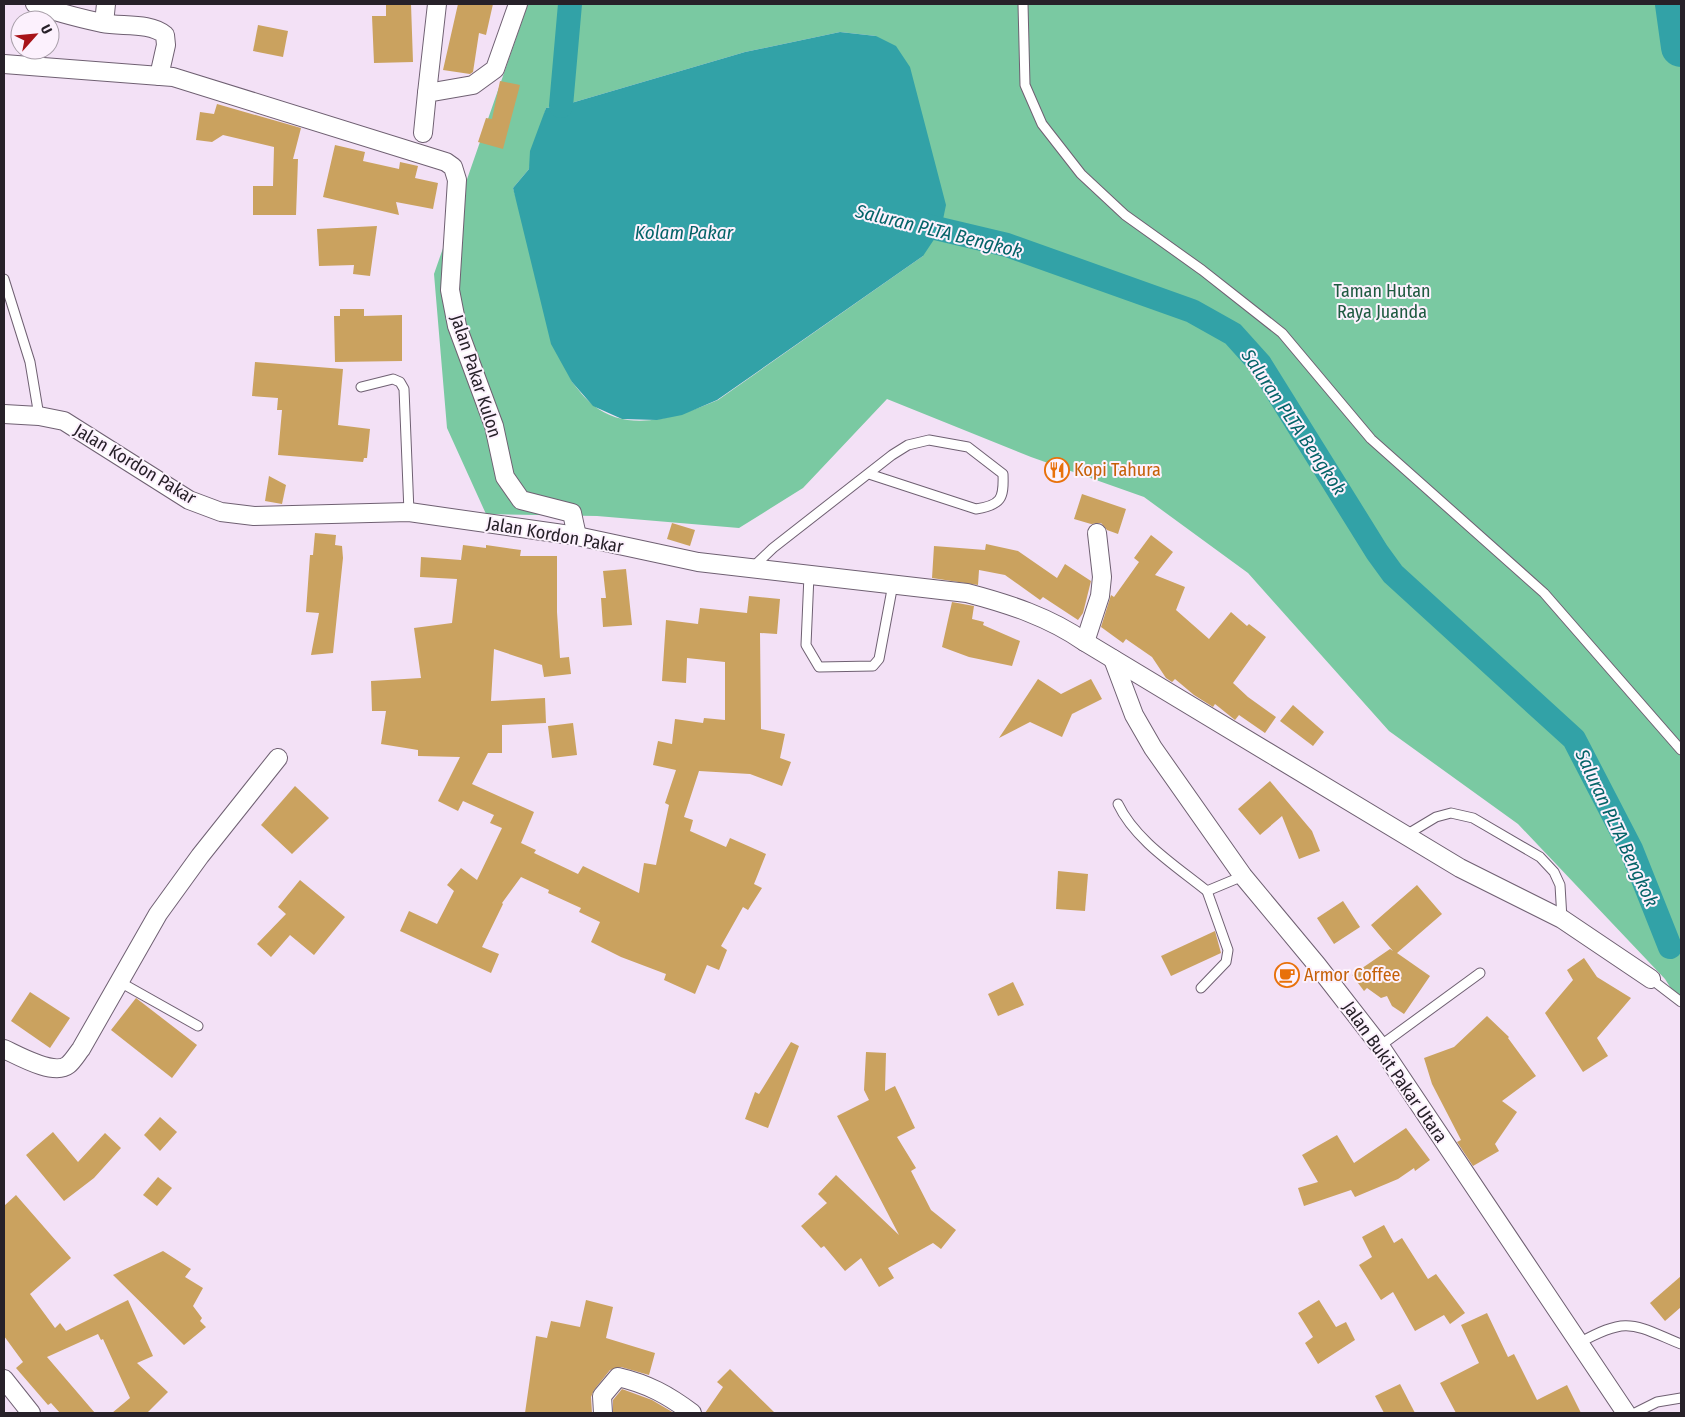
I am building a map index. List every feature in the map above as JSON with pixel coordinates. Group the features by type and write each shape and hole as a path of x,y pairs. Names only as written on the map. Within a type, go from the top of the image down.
{"street":[{"path":"4,64 166,77 165,35 158,29 104,23 54,12 35,4"},
{"path":"104,23 106,4"},
{"path":"423,133 437,4"},
{"path":"427,93 473,85 495,69 518,4"},
{"name":"Jalan Pakar Kulon","path":"166,77 362,135 446,162 453,167 457,180 450,290 457,326 494,426 505,477 521,500 572,513 577,536"},
{"name":"Jalan Kordon Pakar","path":"4,414 39,416 64,421 188,500 221,512 254,516 409,512 577,536 698,562 967,593 1002,602 1063,626 1085,642 1460,868 1562,919 1651,980"},
{"path":"1085,642 1100,596 1102,577 1097,533"},
{"name":"Jalan Bukit Pakar Utara","path":"1113,659 1134,714 1154,748 1243,876 1317,965 1380,1046 1624,1412"},
{"path":"4,1049 33,1062 55,1069 70,1064 81,1049 118,980 169,899 200,856 278,758"},
{"path":"603,1413 602,1396 618,1377 644,1383 673,1398 692,1413"},
{"path":"4,1379 31,1413"}],"lane":[{"path":"1023,4 1026,85 1042,124 1081,174 1125,215 1202,270 1282,333 1371,439 1544,593 1681,750"},
{"path":"4,279 30,362 39,416"},
{"path":"361,387 393,379 400,382 404,389 409,512"},
{"path":"751,568 773,548 908,445 929,440 968,447 1003,474 1004,488 1002,496 992,506 976,509 870,474"},
{"path":"809,575 806,645 819,667 873,666 879,659 893,584"},
{"path":"1118,804 1124,816 1137,831 1207,891 1228,950 1226,962 1201,988"},
{"path":"1406,836 1436,818 1451,813 1474,818 1540,857 1554,872 1560,885 1562,919"},
{"path":"1207,891 1243,876"},
{"path":"1380,1046 1480,973"},
{"path":"118,980 198,1026"},
{"path":"1651,980 1681,1002"},
{"path":"1579,1343 1602,1330 1621,1324 1637,1326 1681,1344"},
{"path":"1624,1412 1657,1402 1681,1398"}],"green space":[{"name":"Taman Hutan Raya Juanda","path":"528,4 1681,4 1681,1004 1665,979 1518,824 1389,731 1248,573 1144,497 1031,457 887,399 803,488 739,528 597,516 486,514 447,428 434,274","holes":["840,32 876,36 923,256 718,400 671,417 639,421 607,414 593,405 572,382 513,188 529,169 546,108 561,106 745,52"]}],"water":[{"name":"Kolam Pakar","path":"840,32 876,36 896,46 910,67 946,205 941,229 923,256 717,400 682,415 657,420 622,419 593,406 572,382 551,344 513,188 529,169 530,151 546,108 561,106 745,52"}],"building":[{"path":"386,4 411,4 413,62 374,63 372,16 386,16"},
{"path":"458,4 493,4 486,35 479,33 473,72 470,74 443,70"},
{"path":"258,25 288,31 283,57 253,51"},
{"path":"500,81 520,85 503,149 478,142 486,118 492,119"},
{"path":"217,104 301,128 293,159 298,159 296,215 253,215 253,186 273,186 274,147 223,135 212,142 196,140 200,112 214,114"},
{"path":"335,145 365,152 363,161 399,169 400,162 418,166 415,178 438,183 433,209 396,202 399,215 323,197"},
{"path":"377,226 370,276 353,274 354,265 319,266 317,229"},
{"path":"340,309 364,309 364,316 402,315 402,361 335,362 334,316 340,316"},
{"path":"255,362 343,369 338,425 370,429 367,458 364,458 363,462 278,455 282,410 277,410 278,398 252,396"},
{"path":"269,476 286,485 282,504 265,501"},
{"path":"1082,494 1126,509 1118,534 1107,530 1101,523 1091,524 1074,519"},
{"path":"672,523 695,530 690,546 667,539"},
{"path":"315,533 336,535 335,545 342,546 343,558 333,653 311,655 319,613 306,612 310,555 313,555"},
{"path":"1151,535 1173,552 1155,575 1185,587 1176,610 1209,639 1231,612 1247,626 1249,624 1266,637 1233,683 1248,697 1276,717 1265,733 1239,715 1235,720 1215,704 1213,707 1194,695 1175,679 1172,682 1166,678 1152,657 1126,639 1123,643 1101,627 1111,595 1114,597 1139,562 1134,558"},
{"path":"986,544 1018,551 1057,578 1065,564 1091,581 1083,613 1078,620 1043,597 1040,600 1005,575 979,570 978,585 932,578 934,546 985,550"},
{"path":"463,545 486,548 486,545 521,550 520,556 557,556 557,612 560,658 569,657 571,674 544,677 542,665 494,649 491,701 545,698 546,723 502,725 502,753 488,753 472,784 534,812 521,843 536,850 534,853 578,874 583,866 639,893 644,863 656,865 669,805 665,803 676,770 653,765 658,741 672,744 675,719 703,723 704,718 725,720 725,662 687,658 686,683 662,681 666,620 698,624 700,608 747,613 749,596 780,599 777,634 760,633 761,729 785,734 780,758 791,762 782,786 750,774 699,771 684,817 693,820 690,831 726,847 730,838 766,854 754,884 762,888 748,910 743,907 721,946 727,950 719,970 707,965 695,994 664,980 666,974 621,957 591,942 600,922 579,912 581,908 548,893 549,890 521,877 502,903 482,947 499,954 491,973 400,931 409,911 437,924 454,891 447,885 461,868 477,880 502,828 490,823 494,815 463,801 458,811 438,801 460,757 418,756 418,750 381,744 386,711 372,711 371,681 421,678 414,628 452,623 457,579 420,577 421,557 461,560"},
{"path":"626,569 632,625 603,627 601,598 606,598 603,571"},
{"path":"952,602 974,606 972,619 984,622 983,625 1020,641 1012,666 969,657 942,647"},
{"path":"1038,679 1061,694 1091,679 1102,699 1072,714 1062,737 1030,722 999,738"},
{"path":"1293,705 1324,732 1313,746 1280,721"},
{"path":"573,723 577,755 552,758 548,726"},
{"path":"1270,781 1312,831 1320,851 1299,859 1282,816 1260,835 1238,809"},
{"path":"295,786 329,818 292,854 261,825"},
{"path":"1058,871 1088,874 1085,911 1056,909"},
{"path":"300,880 345,917 314,955 290,935 271,957 257,944 286,914 278,907"},
{"path":"1417,885 1442,914 1397,953 1430,976 1404,1014 1392,1006 1387,996 1381,998 1367,988 1364,991 1352,975 1390,949 1393,951 1371,925"},
{"path":"1343,901 1360,927 1334,944 1317,918"},
{"path":"1215,931 1221,953 1171,976 1161,956"},
{"path":"1584,958 1597,977 1631,998 1597,1038 1608,1056 1583,1072 1545,1013 1573,980 1567,970"},
{"path":"1013,982 1024,1005 998,1016 988,994"},
{"path":"30,992 70,1018 50,1048 11,1021"},
{"path":"136,998 197,1045 172,1078 111,1030"},
{"path":"1487,1016 1509,1037 1536,1076 1502,1101 1517,1112 1495,1144 1499,1151 1473,1166 1457,1142 1461,1140 1432,1084 1424,1058 1454,1047"},
{"path":"791,1042 799,1046 768,1128 745,1119 755,1092 759,1094"},
{"path":"866,1052 886,1053 885,1091 895,1086 915,1128 897,1137 916,1168 911,1171 931,1210 956,1230 941,1249 933,1243 888,1268 894,1278 879,1287 861,1258 845,1271 824,1246 821,1248 801,1226 827,1203 818,1194 836,1175 899,1235 837,1116 869,1100 864,1090"},
{"path":"160,1117 177,1132 160,1151 144,1135"},
{"path":"1406,1128 1430,1160 1415,1171 1414,1168 1398,1179 1355,1197 1351,1190 1304,1206 1298,1188 1318,1182 1302,1155 1337,1135 1354,1163"},
{"path":"53,1132 78,1162 105,1133 121,1148 94,1178 64,1201 26,1155"},
{"path":"158,1177 172,1188 157,1206 143,1195"},
{"path":"16,1195 71,1258 30,1294 55,1328 60,1323 66,1331 128,1300 153,1356 137,1363 168,1392 147,1413 112,1413 130,1398 103,1339 101,1340 98,1334 47,1357 95,1413 60,1413 51,1403 48,1405 16,1368 23,1362 4,1336 4,1206"},
{"path":"1384,1225 1394,1243 1402,1238 1428,1279 1436,1274 1465,1313 1450,1324 1444,1315 1415,1331 1393,1292 1381,1300 1359,1265 1372,1257 1362,1237"},
{"path":"163,1251 191,1269 185,1277 203,1288 193,1306 202,1318 200,1321 206,1327 184,1345 113,1275"},
{"path":"1681,1276 1681,1307 1665,1321 1650,1303"},
{"path":"586,1300 613,1307 606,1338 655,1353 649,1375 621,1367 610,1370 594,1390 591,1397 592,1413 525,1413 536,1336 547,1338 551,1321 580,1327"},
{"path":"1319,1300 1336,1327 1346,1322 1355,1340 1318,1364 1305,1343 1313,1337 1298,1313"},
{"path":"1487,1313 1508,1357 1514,1354 1537,1400 1567,1385 1581,1413 1456,1413 1440,1383 1479,1363 1461,1325"},
{"path":"730,1369 775,1413 705,1413 723,1387 717,1382"},
{"path":"1400,1384 1415,1413 1384,1413 1375,1396"},
{"path":"622,1389 652,1400 674,1413 613,1413 613,1400"}],"waterway":[{"path":"561,106 570,4"},
{"path":"1675,4 1681,47"},
{"name":"Saluran PLTA Bengkok","path":"910,222 1007,245 1192,311 1233,334 1260,364 1377,552 1393,574 1574,739 1631,849 1670,947"}],"place":[{"name":"Kopi Tahura","path":"1057,470"},
{"name":"Armor Coffee","path":"1287,975"}]}
